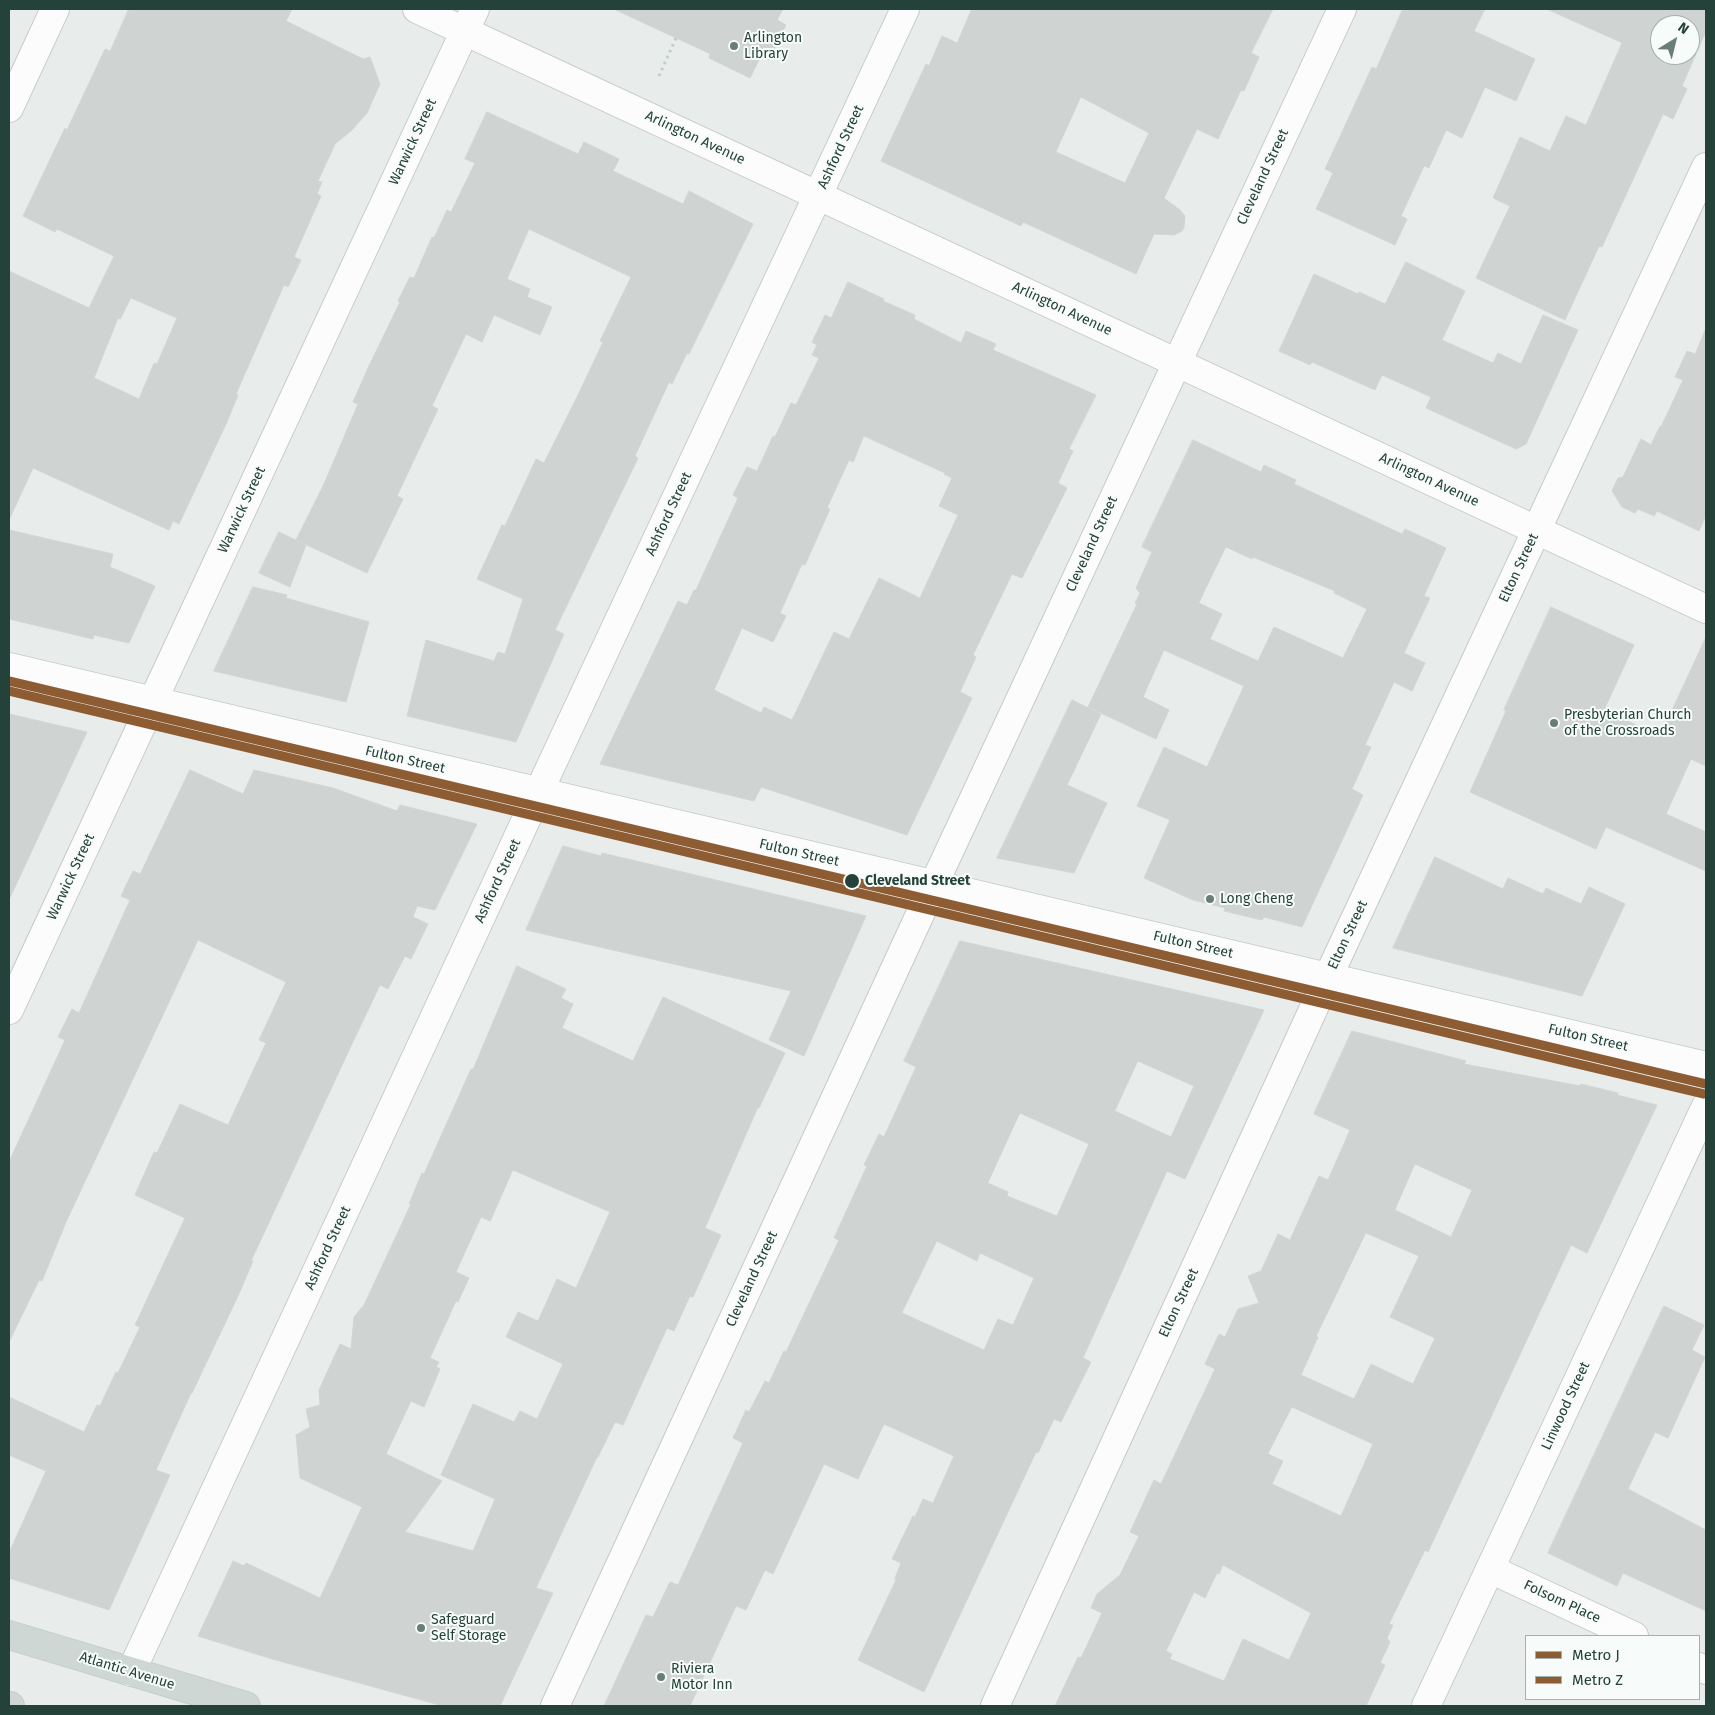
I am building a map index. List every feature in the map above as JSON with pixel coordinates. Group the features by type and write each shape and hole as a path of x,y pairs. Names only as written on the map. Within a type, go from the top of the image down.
{"main road":[{"name":"Atlantic Avenue","path":"9,1635 246,1706"}],"street":[{"path":"9,108 55,9"},
{"name":"Arlington Avenue","path":"417,9 470,20 818,195 1706,610"},
{"name":"Ashford Street","path":"131,1672 905,9"},
{"name":"Cleveland Street","path":"555,1706 934,884 1342,9"},
{"name":"Warwick Street","path":"9,1010 470,20"},
{"name":"Elton Street","path":"995,1706 1328,977 1706,167"},
{"name":"Fulton Street","path":"9,667 1706,1066"},
{"name":"Linwood Street","path":"1426,1706 1706,1106"},
{"name":"Folsom Place","path":"1490,1569 1632,1635"}],"path":[{"path":"660,76 676,38"}],"building":[{"path":"129,9 292,9 286,21 363,59 370,57 380,84 367,113 351,131 335,144 318,181 322,182 317,194 321,196 294,257 301,260 288,287 284,285 236,394 238,395 227,422 179,524 173,521 169,530 33,468 9,520 9,271 89,308 114,256 57,229 55,232 23,216 65,128 67,130 105,49 110,51","holes":["131,298 177,318 157,364 154,363 139,399 94,378 118,318 120,319"]},
{"name":"Arlington Library","path":"614,9 783,9 777,20 786,25 769,60 761,56 750,78 709,58 710,54"},
{"path":"972,9 1273,9 1251,53 1259,57 1244,91 1241,90 1218,139 1197,129 1164,198 1185,216 1182,231 1174,235 1154,234 1136,274 1023,222 1021,226 881,161 926,64 929,66 942,36 957,43","holes":["1081,97 1149,133 1125,183 1056,152"]},
{"path":"1403,9 1485,9 1474,31 1535,59 1516,101 1485,87 1462,138 1446,130 1429,168 1424,166 1401,216 1407,219 1395,245 1316,209 1333,173 1325,169 1372,67 1376,69"},
{"path":"1547,9 1706,9 1706,31 1700,45 1700,15 1650,15 1650,65 1691,65 1682,86 1687,89 1673,119 1663,114 1602,247 1599,246 1565,320 1476,278 1510,206 1493,198 1520,137 1550,151 1566,116 1586,125 1622,43"},
{"path":"487,112 578,154 584,142 619,159 613,171 683,204 689,191 753,224 689,354 687,353 672,384 669,382 635,456 638,458 555,630 564,634 516,742 407,716 426,640 494,661 498,652 505,654 523,599 477,579 502,525 505,526 536,459 544,463 603,342 600,341 631,277 529,229 507,279 530,289 527,297 552,307 540,335 494,315 482,342 466,334 432,406 438,409 397,496 403,499 367,573 296,540 324,484 358,404 353,402 400,302 398,301 410,277 414,278 432,237 434,238 447,210 451,212 475,163 465,159"},
{"path":"1406,262 1465,291 1442,340 1493,363 1498,353 1521,364 1543,315 1578,330 1526,444 1516,449 1426,408 1431,397 1382,375 1375,390 1312,362 1310,365 1279,351 1314,274 1385,304"},
{"path":"848,282 884,299 883,301 915,315 914,319 961,343 966,331 996,344 993,350 1096,395 1069,449 1073,451 1058,483 1067,488 1022,578 1012,574 973,655 976,657 960,692 972,698 907,835 761,787 754,801 600,764 678,601 687,605 694,590 696,590 738,498 733,495 747,467 757,471 791,403 796,405 819,358 812,355 817,345 812,342 825,315 831,318","holes":["864,436 952,478 939,506 958,515 920,598 879,578 849,639 834,632 792,720 764,707 761,713 714,690 742,628 773,642 786,616 780,613 802,564 805,565 830,509 827,508 849,460 853,462"]},
{"path":"1706,328 1706,515 1699,531 1657,511 1654,516 1638,509 1635,513 1622,507 1612,491 1618,478 1623,477 1641,439 1651,445 1683,380 1675,377 1687,351 1695,354"},
{"path":"1193,440 1261,472 1264,465 1296,480 1294,484 1402,534 1405,529 1446,548 1424,596 1430,598 1404,653 1425,663 1412,691 1394,682 1365,745 1371,747 1352,789 1363,795 1302,927 1264,917 1262,920 1224,911 1225,908 1193,900 1144,878 1170,820 1137,806 1164,747 1207,767 1244,686 1164,650 1143,697 1169,710 1156,739 1088,707 1137,604 1135,603 1140,593 1136,588 1152,552 1142,547","holes":["1226,547 1252,559 1253,557 1335,591 1334,593 1367,609 1343,658 1274,627 1258,661 1210,639 1222,614 1199,603"]},
{"path":"9,530 113,554 110,567 155,586 129,643 94,635 93,639 9,619"},
{"path":"279,532 306,545 290,587 259,573"},
{"path":"253,587 287,595 286,598 369,622 346,702 214,671"},
{"name":"Presbyterian Church of the Crossroads","path":"1551,607 1634,645 1604,710 1660,736 1706,637 1706,766 1691,759 1666,814 1706,832 1706,871 1606,827 1596,849 1470,792 1506,711 1504,710"},
{"path":"1072,700 1101,714 1067,785 1107,803 1074,873 997,858"},
{"path":"9,714 87,732 9,900"},
{"path":"190,770 243,794 254,770 333,788 397,811 400,805 477,824 435,910 417,906 413,917 428,924 411,959 405,956 388,989 380,985 351,1046 251,1261 253,1261 238,1296 156,1470 170,1475 109,1610 9,1578 9,1553 46,1471 9,1455 9,1397 84,1432 97,1405 100,1406 116,1372 118,1373 140,1327 135,1325 185,1218 135,1195 154,1152 157,1153 180,1104 228,1125 266,1043 259,1040 286,982 198,940 66,1222 42,1281 39,1280 9,1342 9,1162 65,1040 58,1037 72,1009 79,1013 130,900 121,896 133,871 140,874"},
{"path":"563,846 601,856 602,853 866,916 804,1056 769,1040 791,991 526,930"},
{"path":"1435,857 1503,889 1508,878 1543,894 1546,888 1581,904 1589,887 1625,904 1582,996 1393,948"},
{"path":"960,941 1264,1010 1185,1179 1167,1171 1083,1358 1091,1362 1061,1422 1054,1419 1038,1453 1036,1452 924,1692 858,1660 896,1580 895,1578 901,1563 892,1559 923,1499 933,1503 954,1456 884,1424 858,1479 824,1464 773,1574 765,1570 746,1610 736,1606 690,1706 604,1706 646,1615 653,1617 670,1582 678,1585 743,1443 733,1438 746,1410 749,1412 765,1381 769,1383 784,1351 786,1352 839,1240 834,1238 867,1166 864,1165 879,1134 884,1137 916,1067 904,1061","holes":["1138,1061 1194,1086 1171,1137 1115,1111","1020,1113 1089,1144 1057,1216 1007,1196 1008,1192 988,1183","937,1241 977,1261 980,1253 1034,1278 1013,1325 998,1319 984,1350 902,1313"]},
{"path":"517,966 566,989 561,998 573,1004 562,1028 633,1061 663,997 785,1053 758,1107 705,1228 721,1235 693,1297 690,1296 674,1331 667,1328 623,1425 615,1422 536,1588 553,1593 500,1706 443,1706 272,1659 198,1636 233,1561 244,1566 246,1563 320,1598 362,1507 300,1478 296,1435 310,1427 306,1409 320,1405 319,1390 340,1344 351,1349 354,1317 364,1305 411,1204 409,1204 422,1173 424,1174 471,1069 473,1069","holes":["513,1170 610,1212 576,1288 557,1279 538,1321 518,1312 506,1337 563,1364 537,1419 520,1411 514,1422 473,1404 441,1475 495,1499 473,1551 405,1532 442,1481 386,1454 411,1401 424,1407 440,1369 436,1367 439,1362 430,1358 456,1301 458,1302 469,1278 456,1272 481,1217 490,1221"]},
{"path":"1352,1031 1466,1061 1464,1064 1580,1086 1581,1084 1657,1105 1587,1253 1571,1245 1428,1552 1425,1550 1389,1624 1393,1625 1387,1638 1390,1642 1380,1663 1385,1665 1366,1706 1055,1706 1078,1657 1081,1658 1102,1613 1091,1608 1097,1594 1120,1575 1139,1536 1130,1532 1154,1480 1161,1484 1215,1369 1205,1364 1219,1334 1225,1337 1238,1309 1259,1303 1248,1276 1261,1271 1278,1234 1290,1240 1319,1176 1328,1180 1350,1130 1314,1114","holes":["1415,1164 1472,1190 1451,1237 1395,1210","1366,1233 1419,1256 1390,1317 1435,1338 1413,1384 1371,1364 1354,1399 1301,1375 1318,1337 1316,1337","1292,1407 1373,1444 1341,1516 1272,1484 1283,1461 1268,1454","1223,1565 1311,1613 1289,1660 1243,1639 1224,1681 1170,1659 1172,1654 1166,1651 1194,1592 1205,1598 1217,1573 1219,1574"]},
{"path":"1664,1306 1704,1325 1692,1350 1705,1357 1668,1438 1655,1432 1628,1489 1706,1530 1706,1611 1623,1573 1617,1586 1548,1553"}],"metro line":[{"name":"J","path":"9,681 1706,1084"},
{"name":"Z","path":"9,691 1704,1094"}],"place":[{"name":"Arlington Library","path":"734,46"},
{"name":"Presbyterian Church of the Crossroads","path":"1554,723"},
{"name":"Cleveland Street","path":"852,881"},
{"name":"Long Cheng","path":"1210,899"},
{"name":"Safeguard Self Storage","path":"421,1628"},
{"name":"Riviera Motor Inn","path":"661,1677"}]}
